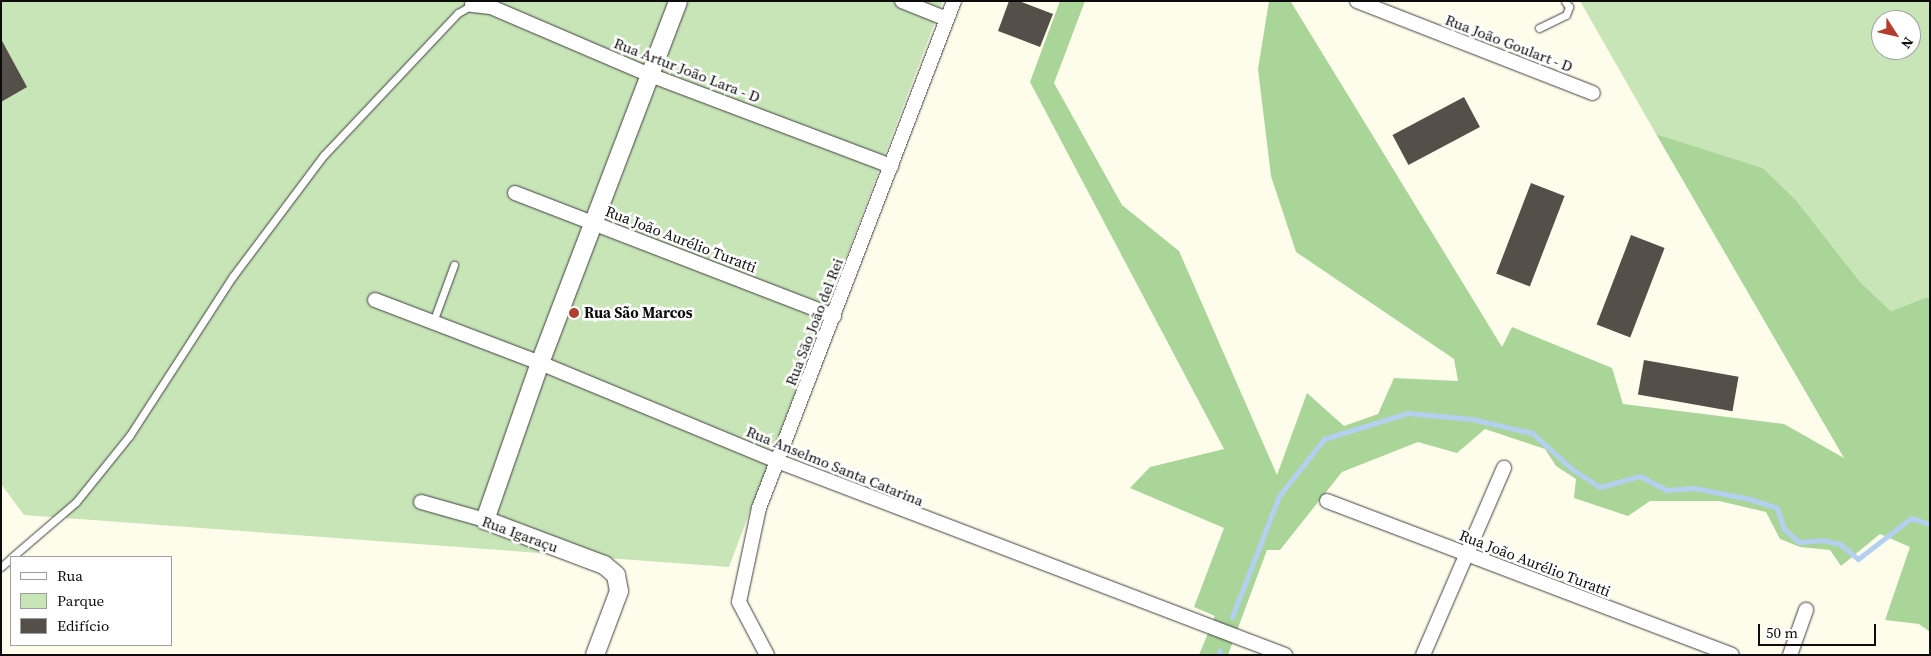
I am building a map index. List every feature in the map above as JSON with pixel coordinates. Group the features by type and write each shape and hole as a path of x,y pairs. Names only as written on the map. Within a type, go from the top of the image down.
{"street":[{"path":"485,520 540,363 678,1"},
{"path":"902,1 947,18"},
{"name":"Rua São João del Rei","path":"767,655 739,602 760,508 954,1"},
{"name":"Rua João Goulart - D","path":"1357,1 1593,93"},
{"name":"Rua Artur João Lara - D","path":"472,5 491,7 650,75 891,166"},
{"name":"Rua João Aurélio Turatti","path":"515,193 834,316"},
{"name":"Rua Anselmo Santa Catarina","path":"376,300 540,363 777,461 1285,655"},
{"path":"1423,655 1465,554 1504,468"},
{"name":"Rua João Aurélio Turatti","path":"1327,501 1732,655"},
{"name":"Rua Igaraçu","path":"421,502 485,520 604,565 616,576 619,591 594,655"},
{"path":"1790,655 1806,610"}],"lane":[{"path":"1539,28 1566,15 1568,7 1565,1"},
{"path":"14,556 76,502 130,436 232,276 324,156 458,14 472,5"},
{"path":"433,322 454,265"}],"green space":[{"path":"1,1 943,1 729,567 24,515 1,484"},
{"path":"1060,1 1085,1 1054,83 1122,205 1179,251 1277,475 1307,393 1344,426 1378,414 1394,378 1458,381 1454,359 1296,252 1271,176 1258,69 1269,1 1291,2 1502,347 1512,327 1612,368 1623,404 1784,424 1844,458 1656,134 1763,168 1796,200 1861,283 1891,311 1927,297 1930,299 1930,632 1919,624 1885,620 1910,547 1880,534 1841,566 1830,550 1800,547 1780,539 1766,512 1719,501 1650,501 1628,516 1574,498 1576,479 1556,466 1545,449 1485,429 1457,453 1418,442 1342,472 1280,550 1267,550 1228,655 1199,655 1215,616 1194,607 1224,528 1130,488 1150,467 1224,449 1030,82"},
{"path":"1580,1 1930,1 1930,299 1927,297 1891,311 1861,283 1796,200 1763,168 1656,134"}],"building":[{"path":"1009,1 1019,1 1053,14 1040,47 998,31"},
{"path":"1,39 27,87 1,102"},
{"path":"1464,97 1480,127 1408,165 1392,135"},
{"path":"1531,183 1565,196 1530,286 1496,274"},
{"path":"1631,235 1665,248 1630,338 1597,325"},
{"path":"1644,360 1739,377 1732,411 1638,394"}],"waterway":[{"path":"1232,617 1279,496 1324,439 1408,413 1472,419 1532,433 1572,469 1600,487 1640,476 1666,490 1694,488 1750,499 1777,508 1784,529 1799,542 1823,540 1840,544 1858,559 1911,518 1930,524"},
{"path":"1218,655 1220,650"}],"place":[{"name":"Rua São Marcos","path":"574,313"}]}
